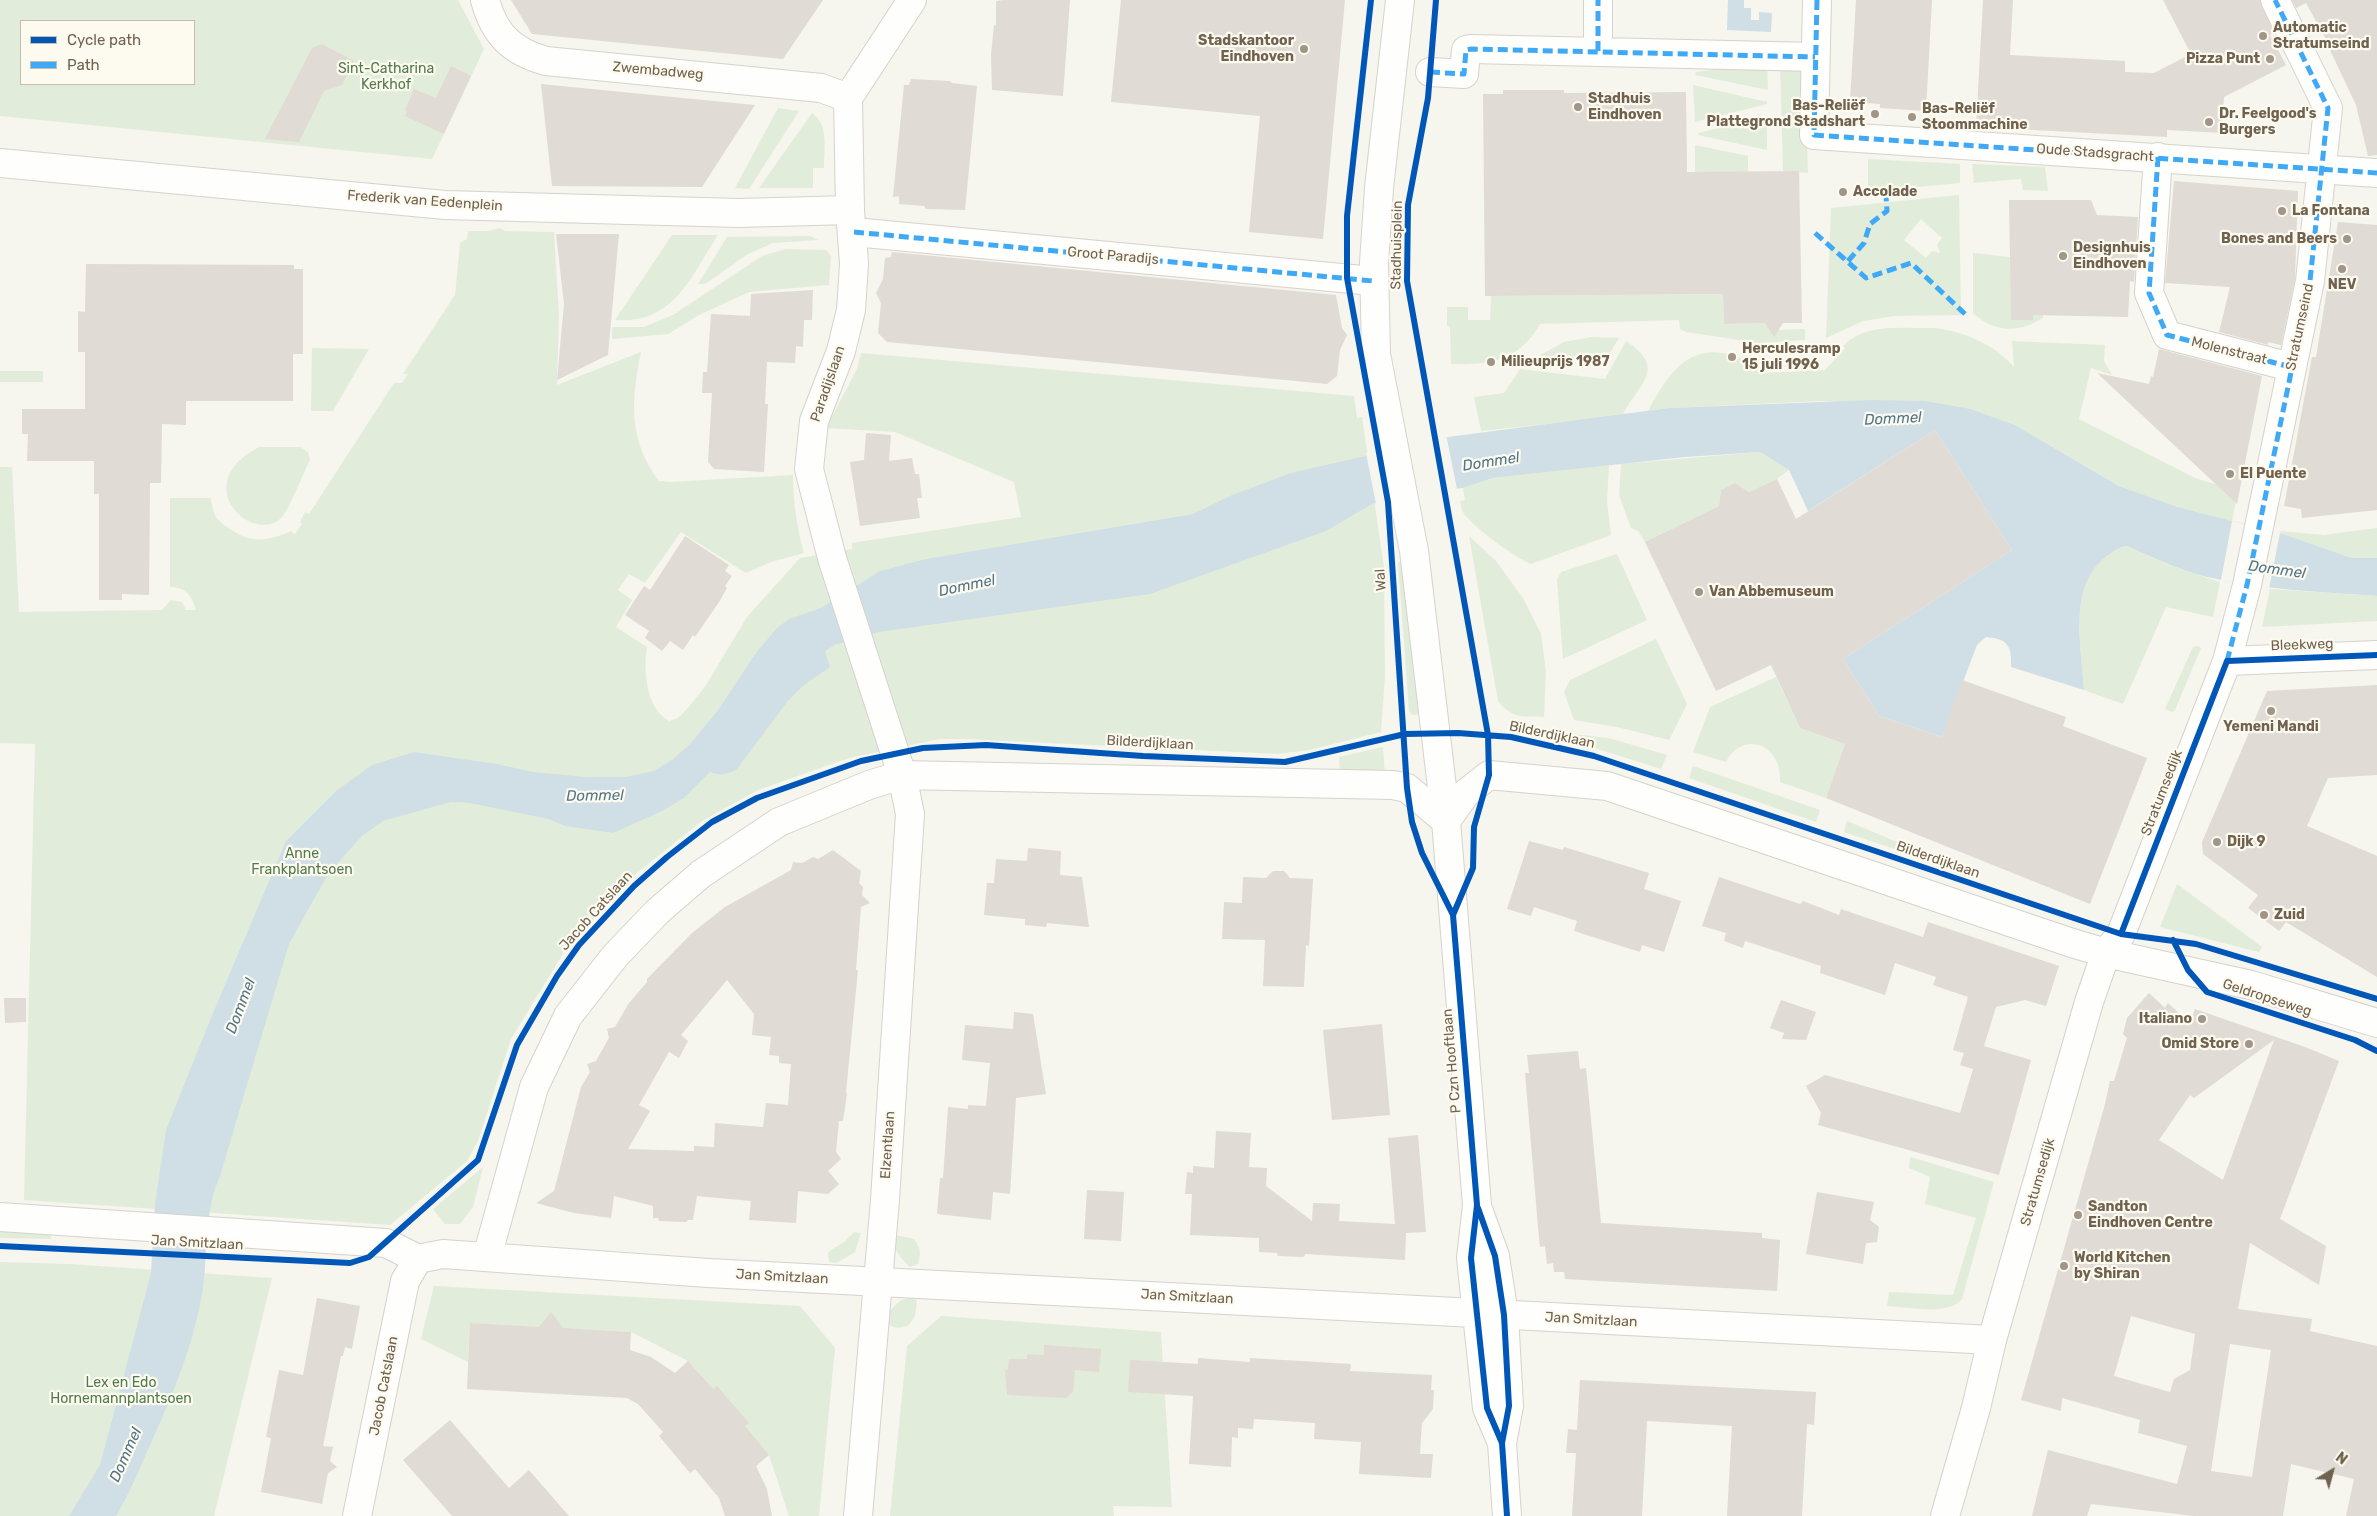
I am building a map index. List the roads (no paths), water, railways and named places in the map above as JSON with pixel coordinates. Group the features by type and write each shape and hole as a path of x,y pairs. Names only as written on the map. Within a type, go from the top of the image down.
{"street":[{"name":"Zwembadweg","path":"485,0 489,14 503,38 526,56 546,61 821,88 848,98"},
{"path":"848,98 912,0"},
{"name":"Stadhuisplein","path":"1400,0 1379,188 1373,281 1376,354 1414,551 1446,820"},
{"path":"1598,0 1598,51"},
{"path":"1430,72 1464,74 1466,50 1598,51 1815,57 1817,0"},
{"name":"Stratumseind","path":"2227,661 2247,585 2310,281 2328,108 2275,0"},
{"name":"Oude Stadsgracht","path":"1815,57 1814,135 2377,173"},
{"name":"Paradijslaan","path":"848,98 852,221 851,310 840,351 814,421 809,469 835,571 902,774"},
{"name":"Molenstraat","path":"2158,157 2149,293 2167,335 2291,367"},
{"name":"Frederik van Eedenplein","path":"0,163 445,205 739,213 852,221"},
{"name":"Groot Paradijs","path":"852,221 1373,281"},
{"name":"Bleekweg","path":"2227,661 2377,655"},
{"name":"Stratumsedijk","path":"1945,1516 1976,1408 1992,1340 2088,1002 2106,953 2120,934 2227,661"},
{"path":"487,1257 534,1086 568,1016 615,956 657,912 701,874 779,822 869,785 902,774 1393,785 1407,788 1446,820 1466,793 1489,775 1607,786 2106,953"},
{"name":"Elzentlaan","path":"858,1516 878,1281 910,814 902,774"},
{"name":"P Czn Hooftlaan","path":"1446,820 1477,1205 1471,1258 1468,1314 1487,1408 1502,1444"},
{"name":"Geldropseweg","path":"2106,953 2251,984 2377,1023"},
{"name":"P Czn Hooftlaan","path":"1477,1205 1495,1256 1504,1315 1509,1406 1502,1444 1507,1516"},
{"name":"Jan Smitzlaan","path":"0,1217 386,1243 418,1260 443,1254 708,1273 1992,1340"},
{"name":"Jacob Catslaan","path":"357,1516 405,1282 418,1260"}],"water":[{"path":"1728,0 1744,0 1744,8 1751,8 1751,20 1759,20 1759,12 1772,13 1771,32 1727,30"},
{"name":"Dommel","path":"1871,400 1925,401 1971,409 2015,425 2119,486 2178,507 2283,534 2352,558 2377,558 2377,596 2316,592 2237,583 2182,569 2127,546 2122,547 2096,566 2087,581 2082,598 2080,635 2084,690 2011,667 2011,654 2007,645 1999,640 1986,637 1977,645 1942,737 1879,716 1843,659 2012,550 1935,430 1808,511 1789,470 1760,452 1685,457 1493,478 1463,488 1435,491 1372,504 1326,531 1150,594 879,632 835,645 825,651 830,667 804,685 787,702 736,770 723,774 710,772 684,798 662,811 613,833 565,826 548,819 470,803 451,802 383,821 362,836 328,874 289,944 211,1203 207,1231 205,1274 194,1331 172,1394 136,1478 116,1516 69,1516 100,1465 151,1273 155,1204 166,1130 213,1013 286,841 336,791 372,765 414,752 497,764 533,772 586,777 626,777 654,771 672,760 691,743 719,709 756,653 776,629 789,619 821,608 880,571 926,559 1193,514 1232,495 1291,473 1448,437 1669,408"}],"place":[{"name":"Automatic Stratumseind","path":"2263,36"},
{"name":"Stadskantoor Eindhoven","path":"1304,49"},
{"name":"Pizza Punt","path":"2270,59"},
{"name":"Stadhuis Eindhoven","path":"1578,107"},
{"name":"Bas-Reliëf Plattegrond Stadshart","path":"1875,114"},
{"name":"Bas-Reliëf Stoommachine","path":"1912,117"},
{"name":"Dr. Feelgood's Burgers","path":"2209,122"},
{"name":"Accolade","path":"1843,192"},
{"name":"La Fontana","path":"2282,211"},
{"name":"Bones and Beers","path":"2347,239"},
{"name":"Designhuis Eindhoven","path":"2063,256"},
{"name":"NEV","path":"2342,269"},
{"name":"Herculesramp 15 juli 1996","path":"1732,357"},
{"name":"Milieuprijs 1987","path":"1491,362"},
{"name":"El Puente","path":"2230,474"},
{"name":"Van Abbemuseum","path":"1699,592"},
{"name":"Yemeni Mandi","path":"2271,711"},
{"name":"Dijk 9","path":"2217,842"},
{"name":"Zuid","path":"2264,915"},
{"name":"Italiano","path":"2202,1019"},
{"name":"Omid Store","path":"2249,1044"},
{"name":"Sandton Eindhoven Centre","path":"2078,1215"},
{"name":"World Kitchen by Shiran","path":"2064,1266"}],"park label":[{"name":"Sint-Catharina Kerkhof","path":"386,78"},
{"name":"Anne Frankplantsoen","path":"302,862"},
{"name":"Lex en Edo Hornemannplantsoen","path":"121,1392"}]}
